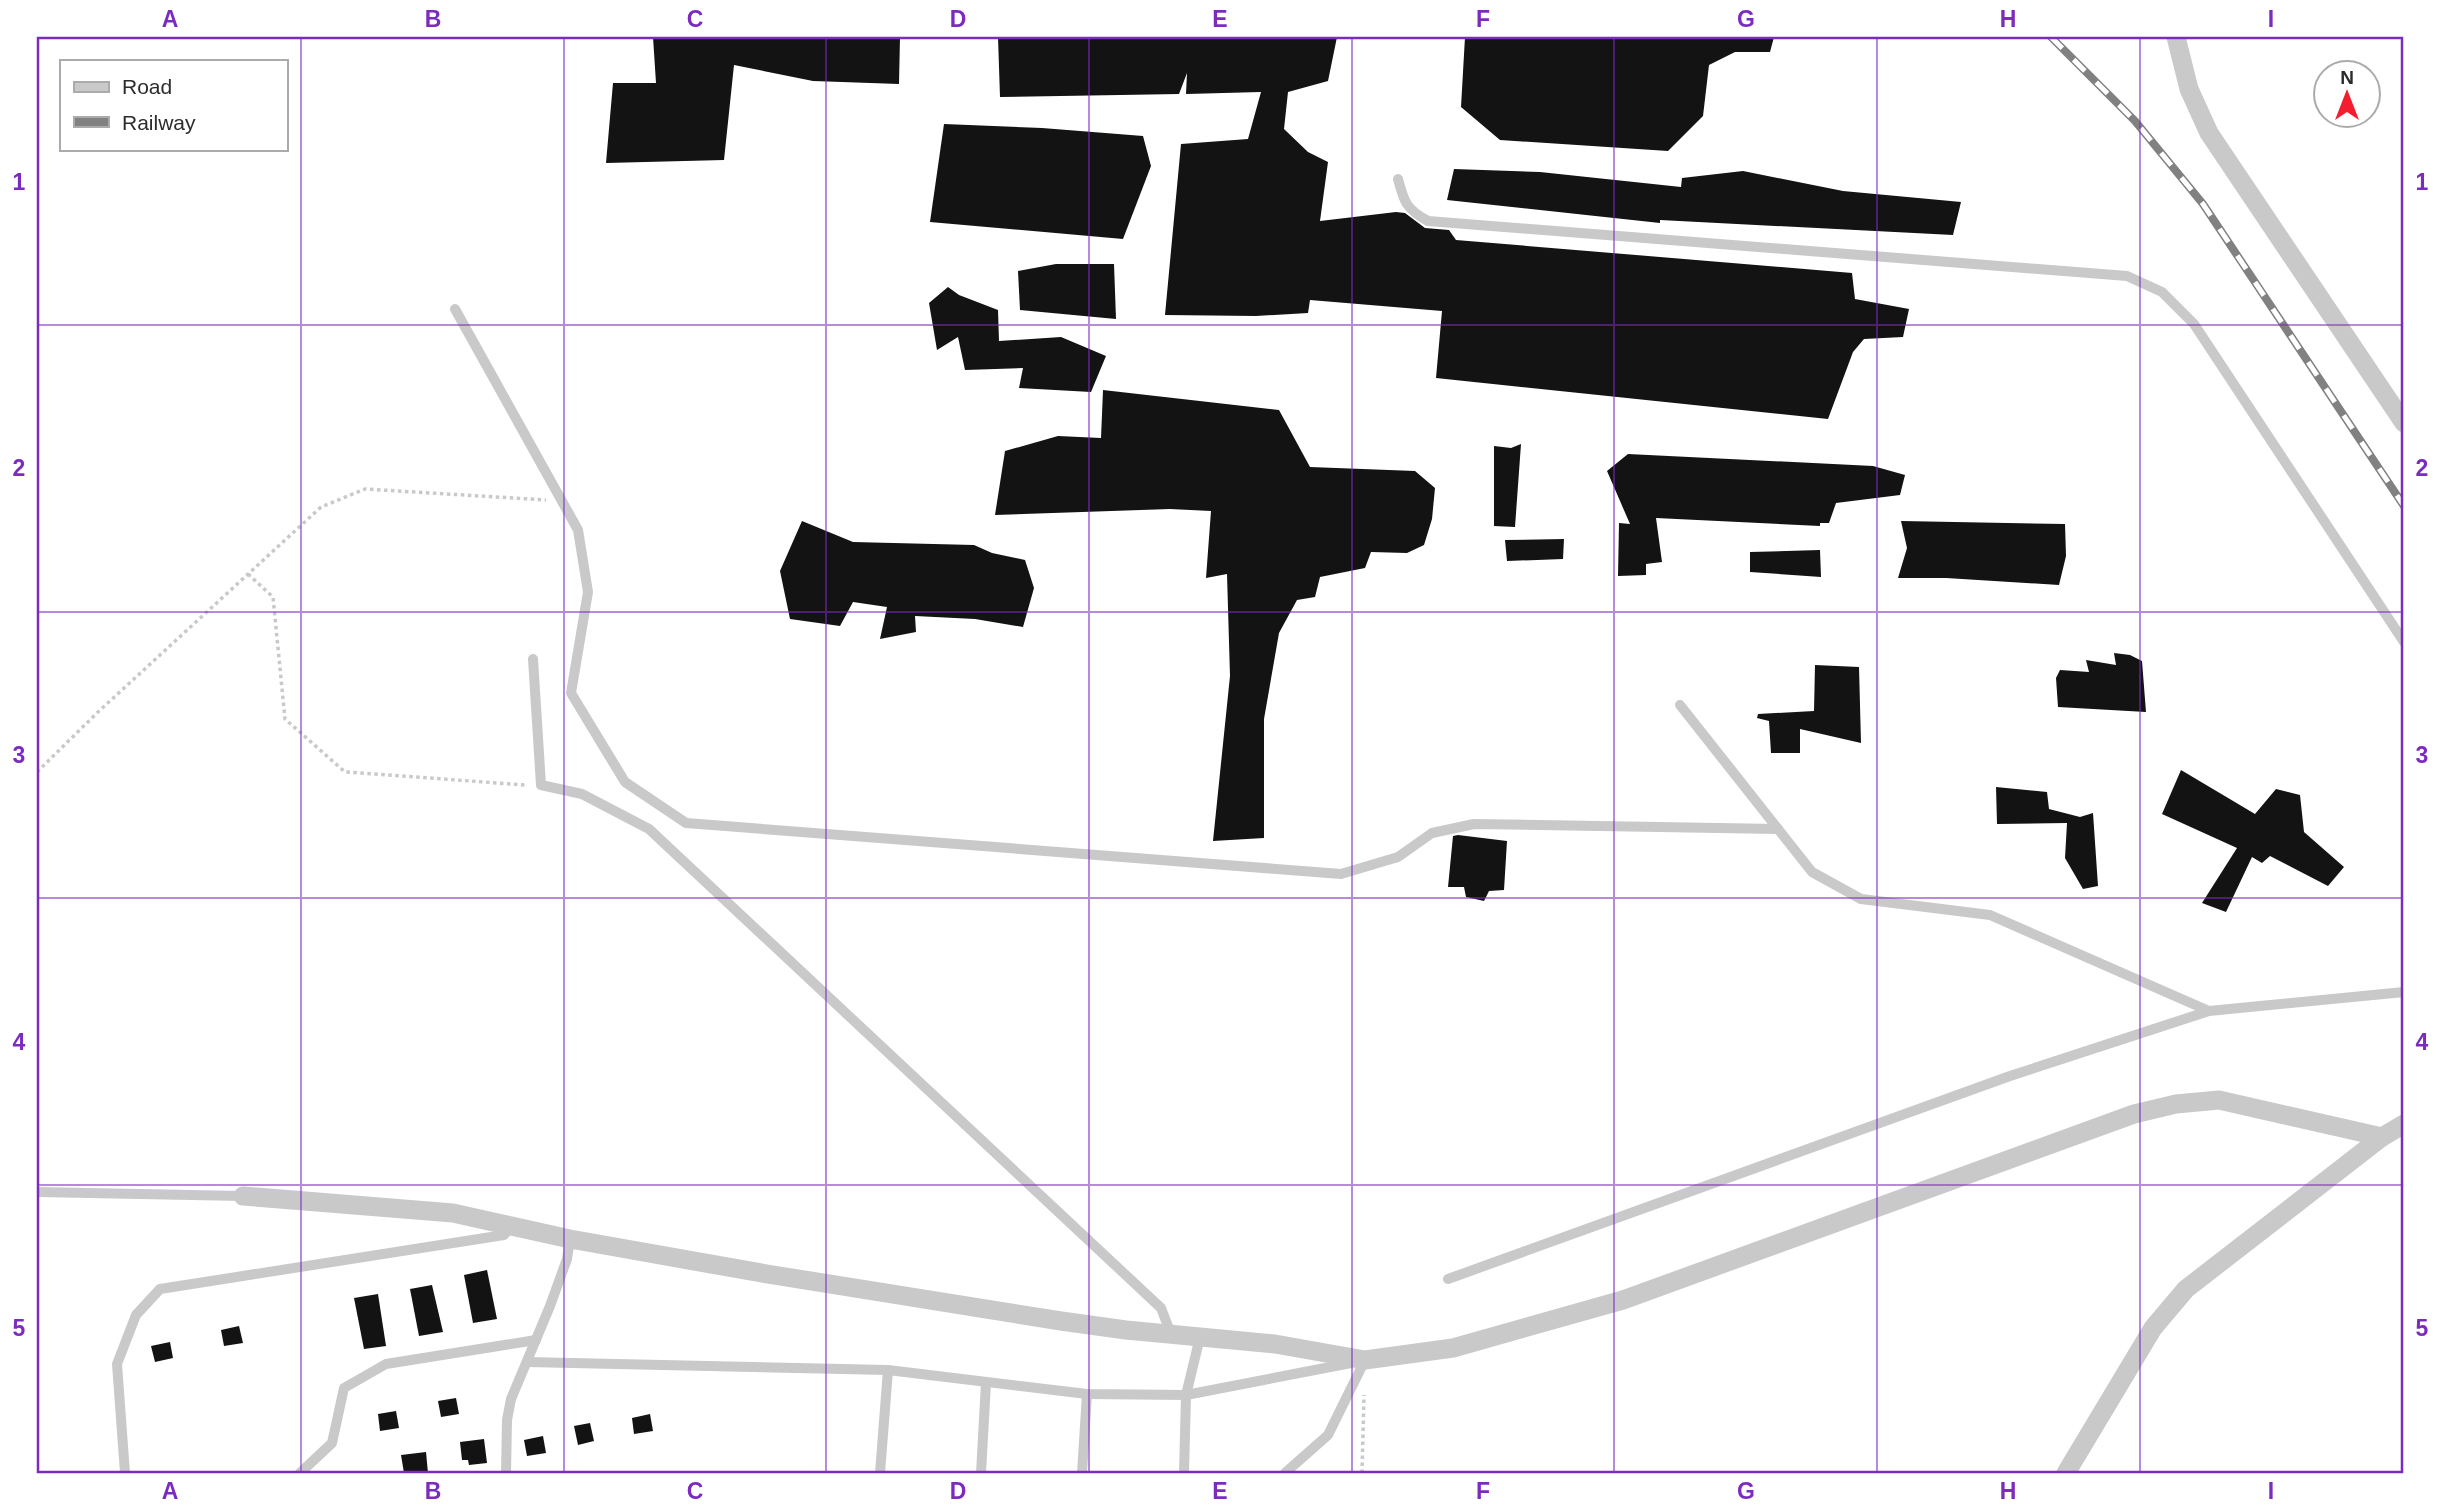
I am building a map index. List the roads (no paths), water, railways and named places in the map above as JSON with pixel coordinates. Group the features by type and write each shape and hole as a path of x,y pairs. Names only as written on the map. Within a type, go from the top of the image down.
{"street":[{"path":"2176,37 2189,89 2208,133 2404,423"},
{"path":"243,1196 439,1211 570,1239 1034,1317 1275,1344 1365,1360 1453,1348 1623,1300 2134,1114 2176,1104 2219,1100 2382,1137"},
{"path":"2066,1473 2153,1328 2186,1289 2382,1137 2404,1124"}],"lane":[{"path":"1398,179 1403,198 1411,212 1428,221 2127,276 2162,292 2194,324 2404,642"},
{"path":"456,309 578,530 588,592 571,693 625,782 687,822 1341,874 1398,857 1432,833 1474,824 1778,829"},
{"path":"533,659 541,785 582,794 649,829 1161,1308 1171,1334"},
{"path":"1681,705 1812,872 1861,899 1990,915 2209,1011"},
{"path":"1448,1279 2010,1076 2209,1011 2404,992"},
{"path":"37,1192 243,1196"},
{"path":"125,1473 117,1364 136,1315 160,1289 504,1235 512,1226"},
{"path":"506,1473 507,1420 511,1399 567,1259 570,1239"},
{"path":"1184,1473 1186,1395 1200,1337"},
{"path":"300,1473 332,1443 344,1388 386,1364 536,1340"},
{"path":"527,1362 888,1370 1087,1394 1186,1395 1365,1360"},
{"path":"1285,1473 1328,1435 1365,1360"},
{"path":"880,1473 888,1370"},
{"path":"981,1473 986,1383"},
{"path":"1082,1473 1087,1394"}],"railway":[{"path":"2051,37 2135,121 2203,204 2404,506"}]}
